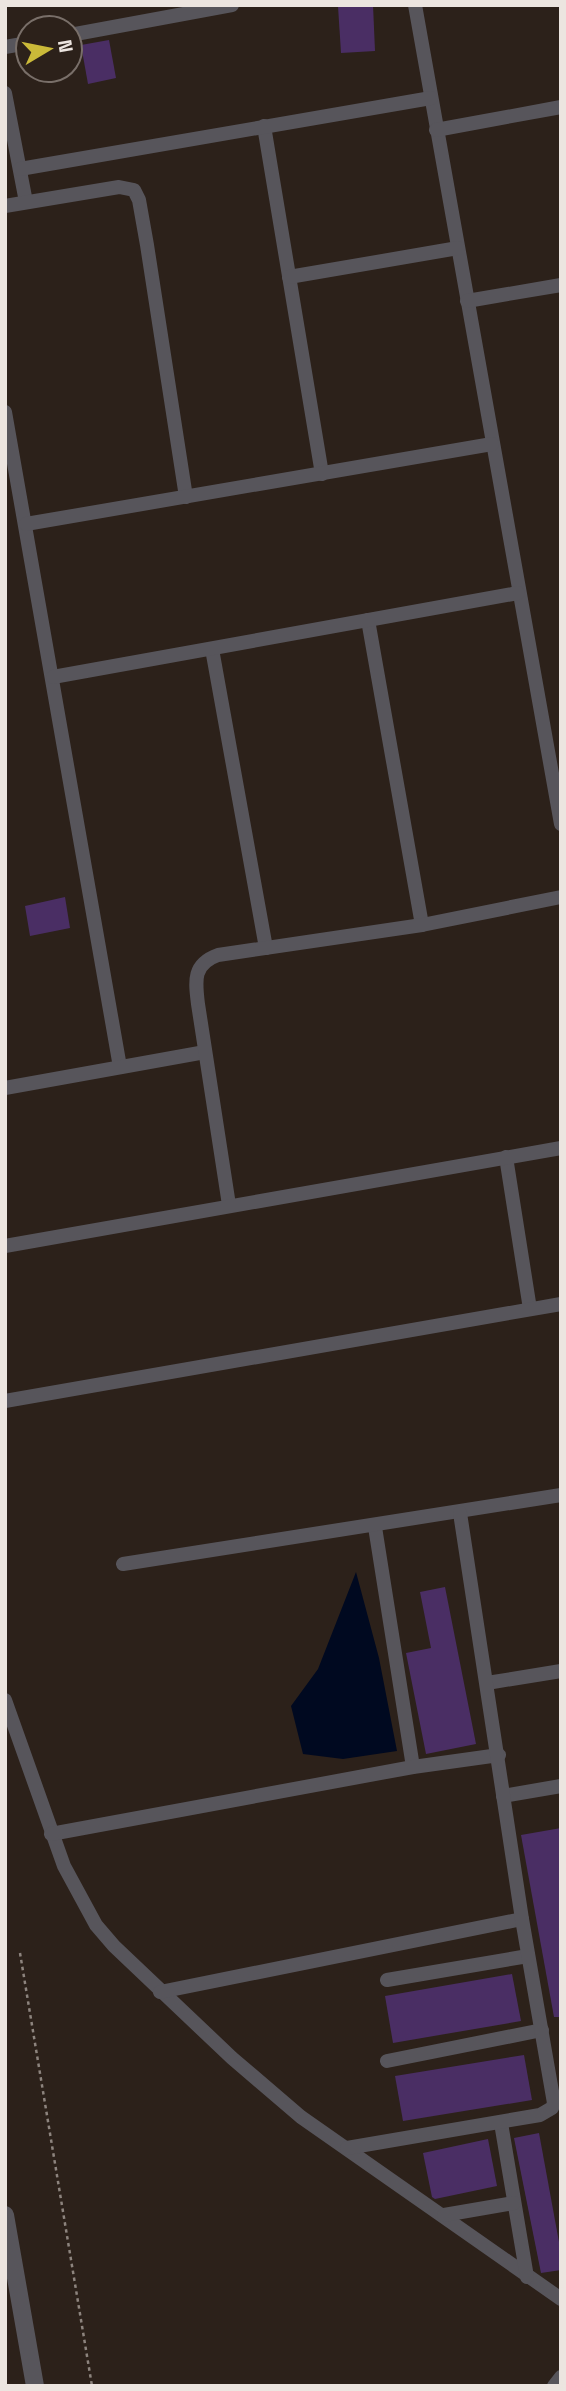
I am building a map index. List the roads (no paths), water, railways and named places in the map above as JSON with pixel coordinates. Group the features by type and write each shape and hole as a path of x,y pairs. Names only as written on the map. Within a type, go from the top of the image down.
{"street":[{"path":"84,32 232,5"},
{"path":"415,5 561,824"},
{"path":"5,93 26,202"},
{"path":"20,169 431,98"},
{"path":"436,130 561,107"},
{"path":"264,126 322,474"},
{"path":"5,206 119,187 134,190 147,245 187,497"},
{"path":"289,277 457,248"},
{"path":"467,301 561,285"},
{"path":"5,412 8,443 26,524 120,1068"},
{"path":"26,524 492,444"},
{"path":"53,677 518,593"},
{"path":"368,620 422,925"},
{"path":"212,649 265,948"},
{"path":"229,1205 195,980 198,966 204,960 218,955 422,925 561,897"},
{"path":"5,1088 205,1052"},
{"path":"5,1246 561,1148"},
{"path":"506,1157 530,1309"},
{"path":"5,1401 561,1304"},
{"path":"123,1564 375,1527 561,1495"},
{"path":"347,2148 540,2115 552,2108 554,2103 522,1919 460,1513"},
{"path":"375,1527 413,1767"},
{"path":"486,1683 561,1671"},
{"path":"5,1700 51,1834 64,1866 96,1925 160,1992 292,2109 561,2299"},
{"path":"51,1834 413,1767 499,1755"},
{"path":"503,1796 561,1786"},
{"path":"160,1992 522,1919"},
{"path":"387,1980 528,1956"},
{"path":"387,2061 542,2030"},
{"path":"501,2123 527,2277"},
{"path":"444,2215 514,2203"},
{"path":"5,2215 35,2386"},
{"path":"555,2386 561,2377"}],"water":[{"path":"356,1572 379,1658 397,1751 343,1759 303,1754 291,1706 318,1669"}]}
